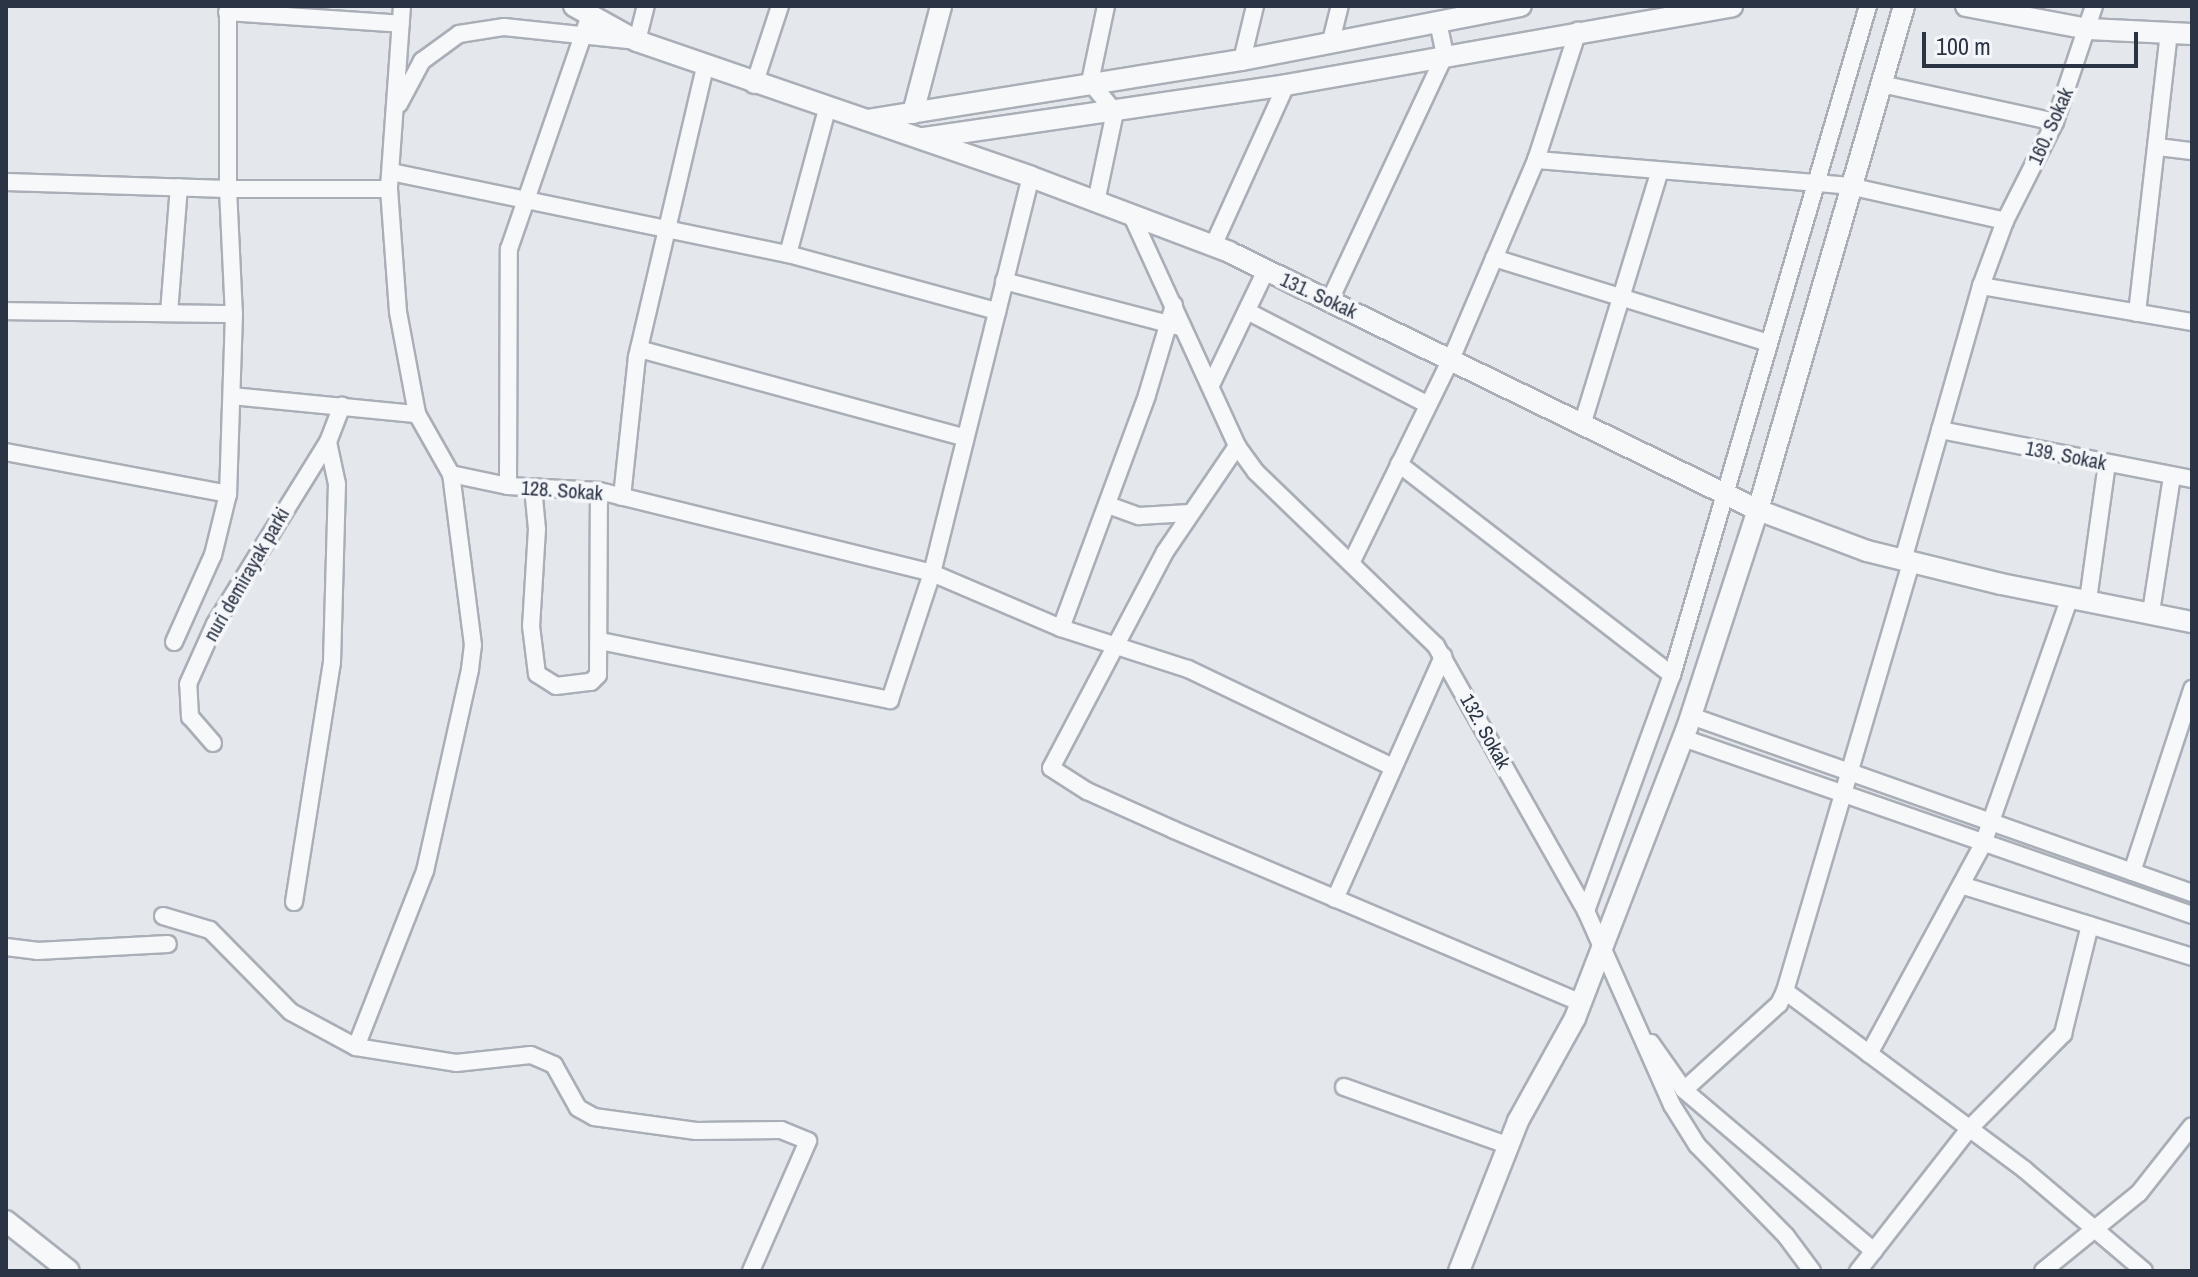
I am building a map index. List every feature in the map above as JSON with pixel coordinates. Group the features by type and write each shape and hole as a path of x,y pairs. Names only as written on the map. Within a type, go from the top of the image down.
{"street":[{"path":"356,1047 425,871 473,645 451,474 417,414 398,312 390,180 402,6"},
{"path":"637,41 646,6"},
{"path":"754,85 780,6"},
{"path":"913,113 941,6"},
{"path":"1090,82 1106,6"},
{"path":"1242,60 1255,6"},
{"path":"1331,41 1340,6"},
{"path":"863,121 1090,82 1242,60 1495,8 1521,6"},
{"path":"920,138 1286,85 1732,6"},
{"path":"1586,911 1672,675 1727,494 1766,342 1868,6"},
{"path":"1459,1271 1507,1145 1581,1003 1691,716 1758,510 1849,186 1904,6"},
{"path":"1966,6 2088,29 2192,34"},
{"name":"160. Sokak","path":"1785,991 1981,286 2005,221 2055,122 2094,6"},
{"path":"174,642 213,555 228,494 234,314 228,189 228,9 401,24"},
{"path":"395,111 422,61 459,34 583,19 509,249 508,486"},
{"name":"131. Sokak","path":"583,19 754,85 920,138 1213,246 1452,357 1758,510 1907,561 2192,622"},
{"path":"1330,300 1445,55 1438,21"},
{"path":"1352,561 1452,357 1536,160 1578,31"},
{"path":"2137,313 2169,34"},
{"path":"622,497 639,349 705,67"},
{"path":"1090,82 1115,112"},
{"path":"1881,84 2055,122"},
{"path":"1213,246 1286,85"},
{"path":"788,254 827,109"},
{"path":"1096,202 1115,112"},
{"path":"2158,147 2192,151"},
{"path":"1536,160 1659,174 1849,186 2005,221"},
{"path":"1583,422 1659,174"},
{"path":"600,641 890,700 932,573 1031,177"},
{"path":"6,182 228,189 390,180 524,200 788,254 997,311"},
{"path":"169,313 179,187"},
{"path":"1061,628 1178,327 1174,305 1131,214"},
{"path":"1494,258 1766,342"},
{"path":"1211,385 1266,270"},
{"path":"1004,281 1178,327"},
{"path":"1981,286 2192,322"},
{"path":"6,311 234,314"},
{"path":"1247,311 1428,405"},
{"name":"132. Sokak","path":"1178,327 1211,385 1237,446 1256,472 1352,561 1443,656 1586,911 1600,953 1672,1105 1697,1145 1786,1236 1812,1271"},
{"path":"639,349 964,437"},
{"path":"232,396 417,414"},
{"name":"nuri demirayak parki","path":"213,743 190,717 188,684 231,598 328,442 342,406"},
{"name":"139. Sokak","path":"1940,430 2192,479"},
{"path":"294,902 332,662 337,484 328,442"},
{"path":"1237,446 1189,513 1112,645 1051,768 1087,791 1581,1003"},
{"path":"6,452 228,494"},
{"path":"1869,1054 1983,844 2079,598 2107,463"},
{"path":"1399,464 1672,675"},
{"name":"128. Sokak","path":"451,474 508,486 599,491 932,573 1061,628 1223,684 1393,767"},
{"path":"2151,612 2172,476"},
{"path":"533,487 537,529 531,626 537,674 556,686 591,682 598,675 599,491"},
{"path":"1108,505 1139,516 1189,513"},
{"path":"1335,899 1443,656"},
{"path":"2132,872 2192,689"},
{"path":"1691,716 2192,893"},
{"path":"1683,738 2192,915"},
{"path":"1961,885 2192,957"},
{"path":"163,916 210,930 291,1012 356,1047 444,1063 531,1055 554,1065 578,1108 594,1117 696,1131 781,1130 808,1141 751,1271"},
{"path":"1858,1271 1969,1129 2063,1034 2090,925"},
{"path":"6,947 37,951 168,944"},
{"path":"1616,989 1684,1090 1874,1251"},
{"path":"1684,1090 1779,1004 1785,991 1969,1129 2144,1271"},
{"path":"1344,1087 1507,1145"},
{"path":"2043,1271 2094,1232 2186,1148 2192,1126"},
{"path":"6,1221 69,1271"}]}
